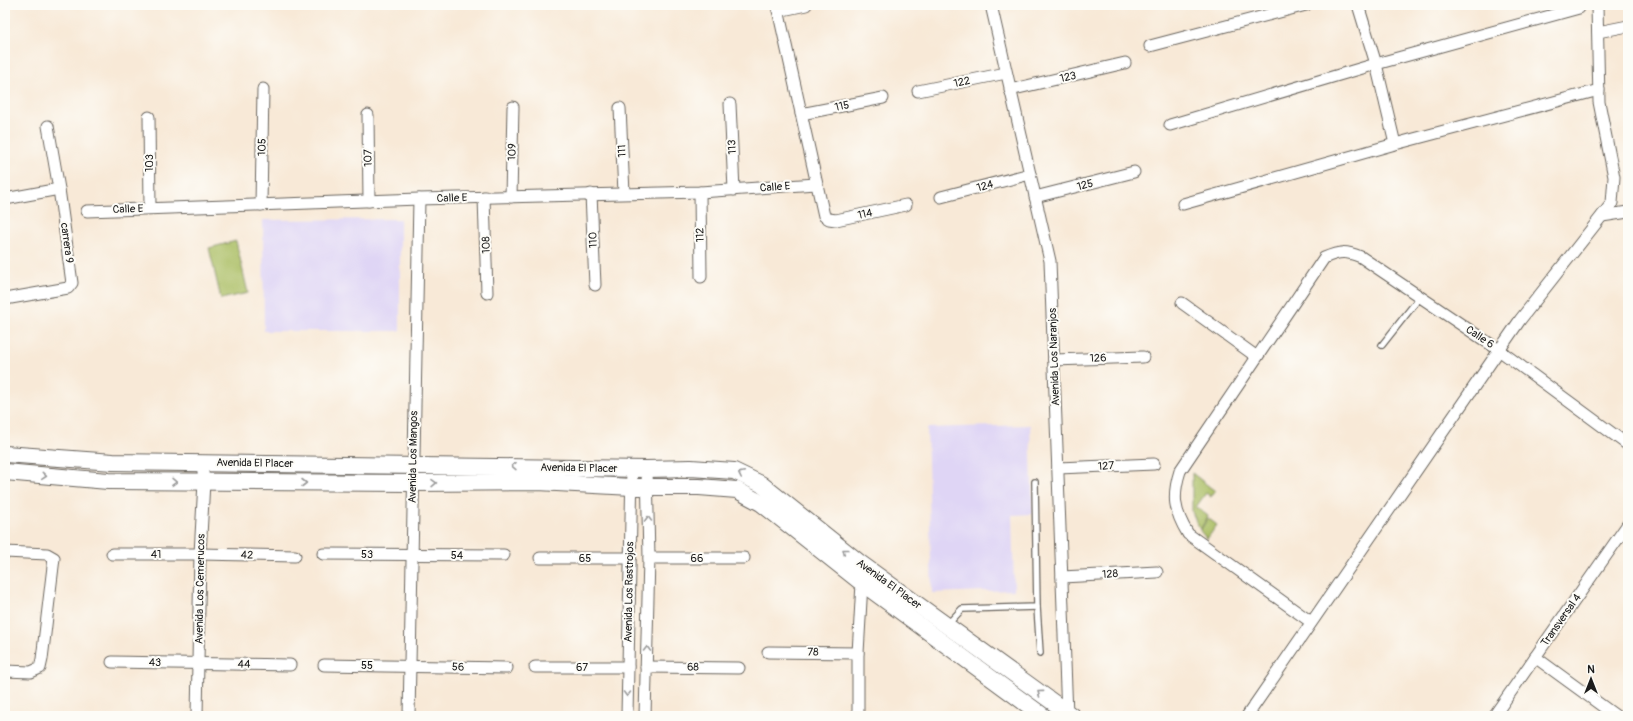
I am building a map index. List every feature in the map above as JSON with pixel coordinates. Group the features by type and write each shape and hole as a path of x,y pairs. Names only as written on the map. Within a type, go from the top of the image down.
{"street":[{"path":"806,5 778,8 816,184"},
{"name":"Avenida Los Naranjos","path":"991,5 1050,261 1062,577 1069,715"},
{"path":"1150,46 1306,5"},
{"path":"1358,5 1376,64 1395,144"},
{"path":"1247,716 1520,320 1612,203 1614,177 1599,102 1597,5"},
{"path":"1170,125 1376,64 1579,8"},
{"path":"1598,32 1628,26"},
{"name":"123","path":"1010,90 1125,63"},
{"name":"122","path":"918,91 1006,73"},
{"name":"105","path":"261,205 263,89"},
{"path":"1183,204 1395,144 1599,90"},
{"name":"115","path":"801,114 883,98"},
{"name":"113","path":"730,104 734,190"},
{"name":"109","path":"511,197 513,107"},
{"name":"111","path":"620,108 624,193"},
{"name":"107","path":"368,115 369,201"},
{"name":"103","path":"149,117 150,208"},
{"name":"carrera 9","path":"5,299 68,288 72,283 59,189 48,126"},
{"name":"125","path":"1035,197 1134,172"},
{"name":"124","path":"941,198 1030,174"},
{"name":"Calle E","path":"87,211 419,199 700,192 816,184"},
{"name":"114","path":"816,184 824,216 829,219 836,220 906,205"},
{"path":"5,199 59,189"},
{"name":"112","path":"700,192 701,277"},
{"name":"110","path":"591,194 595,285"},
{"name":"108","path":"484,197 487,293"},
{"name":"Avenida Los Mangos","path":"409,716 419,199"},
{"path":"1602,216 1628,212"},
{"name":"Calle 6","path":"1257,357 1324,258 1336,253 1348,252 1361,257 1499,350 1628,445"},
{"path":"1182,303 1257,357 1180,471 1175,486 1174,496 1181,522 1188,534 1311,622"},
{"name":"126","path":"1054,360 1143,357"},
{"name":"Avenida El Placer","path":"5,454 113,462 639,469 691,468 734,470 761,484 860,563 1069,715"},
{"name":"Avenida Los Cemerucos","path":"197,716 200,554 204,482 202,462"},
{"name":"127","path":"1058,468 1154,464"},
{"name":"Avenida Los Rastrojos","path":"627,716 632,487 639,469"},
{"name":"Avenida Los Rastrojos","path":"639,469 648,487 649,558 645,716"},
{"name":"Avenida El Placer","path":"5,472 108,481 413,483 538,482 632,487 699,487 737,490 761,503 862,583 1043,716"},
{"name":"Transversal 4","path":"1494,716 1628,524"},
{"path":"5,552 47,554 54,558 40,668 31,672 5,671"},
{"name":"41","path":"112,554 200,554"},
{"name":"42","path":"200,554 294,556"},
{"name":"53","path":"323,554 411,555"},
{"name":"54","path":"411,555 504,555"},
{"name":"65","path":"540,558 630,558"},
{"name":"66","path":"649,558 744,558"},
{"name":"128","path":"1062,577 1157,572"},
{"path":"858,716 858,653 862,583"},
{"name":"78","path":"768,652 858,653"},
{"path":"1535,657 1616,716"},
{"name":"43","path":"112,662 198,663"},
{"name":"44","path":"198,663 290,665"},
{"name":"55","path":"324,665 410,666"},
{"name":"56","path":"410,666 507,668"},
{"name":"67","path":"535,667 628,667"},
{"name":"68","path":"646,667 739,668"}],"lane":[{"path":"1382,345 1420,297"},
{"path":"1035,482 1037,607 1040,653"},
{"path":"946,625 962,609 1037,607"}],"shaded area":[{"path":"400,219 400,331 264,331 263,220"},
{"path":"1030,425 1033,514 1012,515 1014,590 932,593 927,428"}],"green space":[{"path":"236,241 248,293 221,299 209,248"},
{"path":"1192,473 1215,491 1211,497 1206,493 1196,507 1208,516 1200,530 1192,512"},
{"path":"1208,518 1217,525 1207,539 1200,531"}]}
